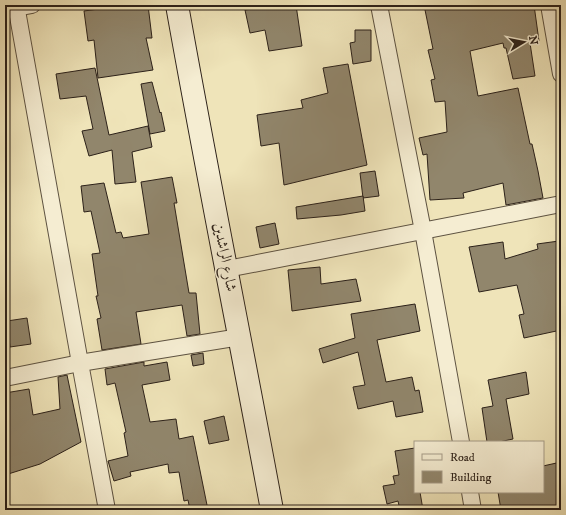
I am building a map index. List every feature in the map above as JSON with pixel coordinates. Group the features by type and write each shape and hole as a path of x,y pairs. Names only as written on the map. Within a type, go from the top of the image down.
{"street":[{"path":"32,5 12,8 108,510"},
{"name":"شارع الراشدين","path":"177,5 272,510"},
{"path":"379,5 423,231 461,441"},
{"path":"549,5 561,74"},
{"path":"227,269 561,204"},
{"path":"5,378 80,363 240,337"},
{"path":"470,493 473,510"}],"building":[{"path":"128,5 148,5 152,38 146,38 153,70 98,78 94,40 88,41 84,11"},
{"path":"257,5 296,5 302,46 269,51 265,30 250,33 245,10 257,8"},
{"path":"424,5 448,5 448,8 466,5 506,5 507,9 534,5 539,41 530,43 535,76 513,79 506,48 504,48 503,43 470,51 478,96 518,88 530,144 532,144 543,198 506,205 503,183 463,193 464,198 430,200 427,154 423,155 419,138 447,132 445,101 435,102 431,80 435,79 428,50 433,49"},
{"path":"355,30 371,30 371,61 353,64 350,43 355,42"},
{"path":"348,64 367,165 284,185 279,143 261,146 257,115 303,108 301,100 328,93 323,68"},
{"path":"95,68 109,135 148,126 152,147 132,152 136,182 115,184 112,150 89,156 82,131 93,129 86,96 60,99 56,74"},
{"path":"152,82 165,131 150,134 141,84"},
{"path":"375,171 379,196 363,198 360,173"},
{"path":"172,177 177,203 174,203 189,293 196,293 200,334 187,336 182,305 136,312 141,344 102,350 97,319 101,318 96,296 98,296 92,254 100,253 91,211 84,212 81,186 104,183 116,233 121,232 123,238 149,234 141,182"},
{"path":"363,196 365,211 297,219 296,207"},
{"path":"275,223 279,244 260,248 256,227"},
{"path":"559,241 561,255 561,330 524,338 519,315 524,314 517,285 479,292 469,247 503,242 505,259 538,249 537,244"},
{"path":"320,267 321,284 356,279 361,301 292,311 288,270"},
{"path":"415,304 420,331 377,340 386,382 412,377 415,391 419,390 423,412 396,417 393,401 358,409 353,387 365,385 358,352 323,363 319,349 355,338 351,314"},
{"path":"27,318 31,344 10,347 7,321"},
{"path":"203,353 204,364 193,366 191,355"},
{"path":"144,362 144,366 167,362 170,380 142,385 150,422 176,419 179,439 193,436 208,510 190,510 188,500 184,501 179,472 169,473 168,464 130,472 131,476 114,481 108,461 128,456 124,433 126,432 115,383 107,385 105,369"},
{"path":"526,372 529,394 506,399 513,439 504,441 487,441 482,408 493,406 488,380"},
{"path":"67,375 81,442 40,464 5,475 5,393 29,389 33,415 60,409 58,377"},
{"path":"224,416 229,440 209,444 204,421"},
{"path":"414,448 414,493 420,493 423,510 400,510 398,501 387,504 383,486 395,484 393,476 399,475 395,451"},
{"path":"561,462 561,510 501,510 498,493 544,493 544,466"}]}
